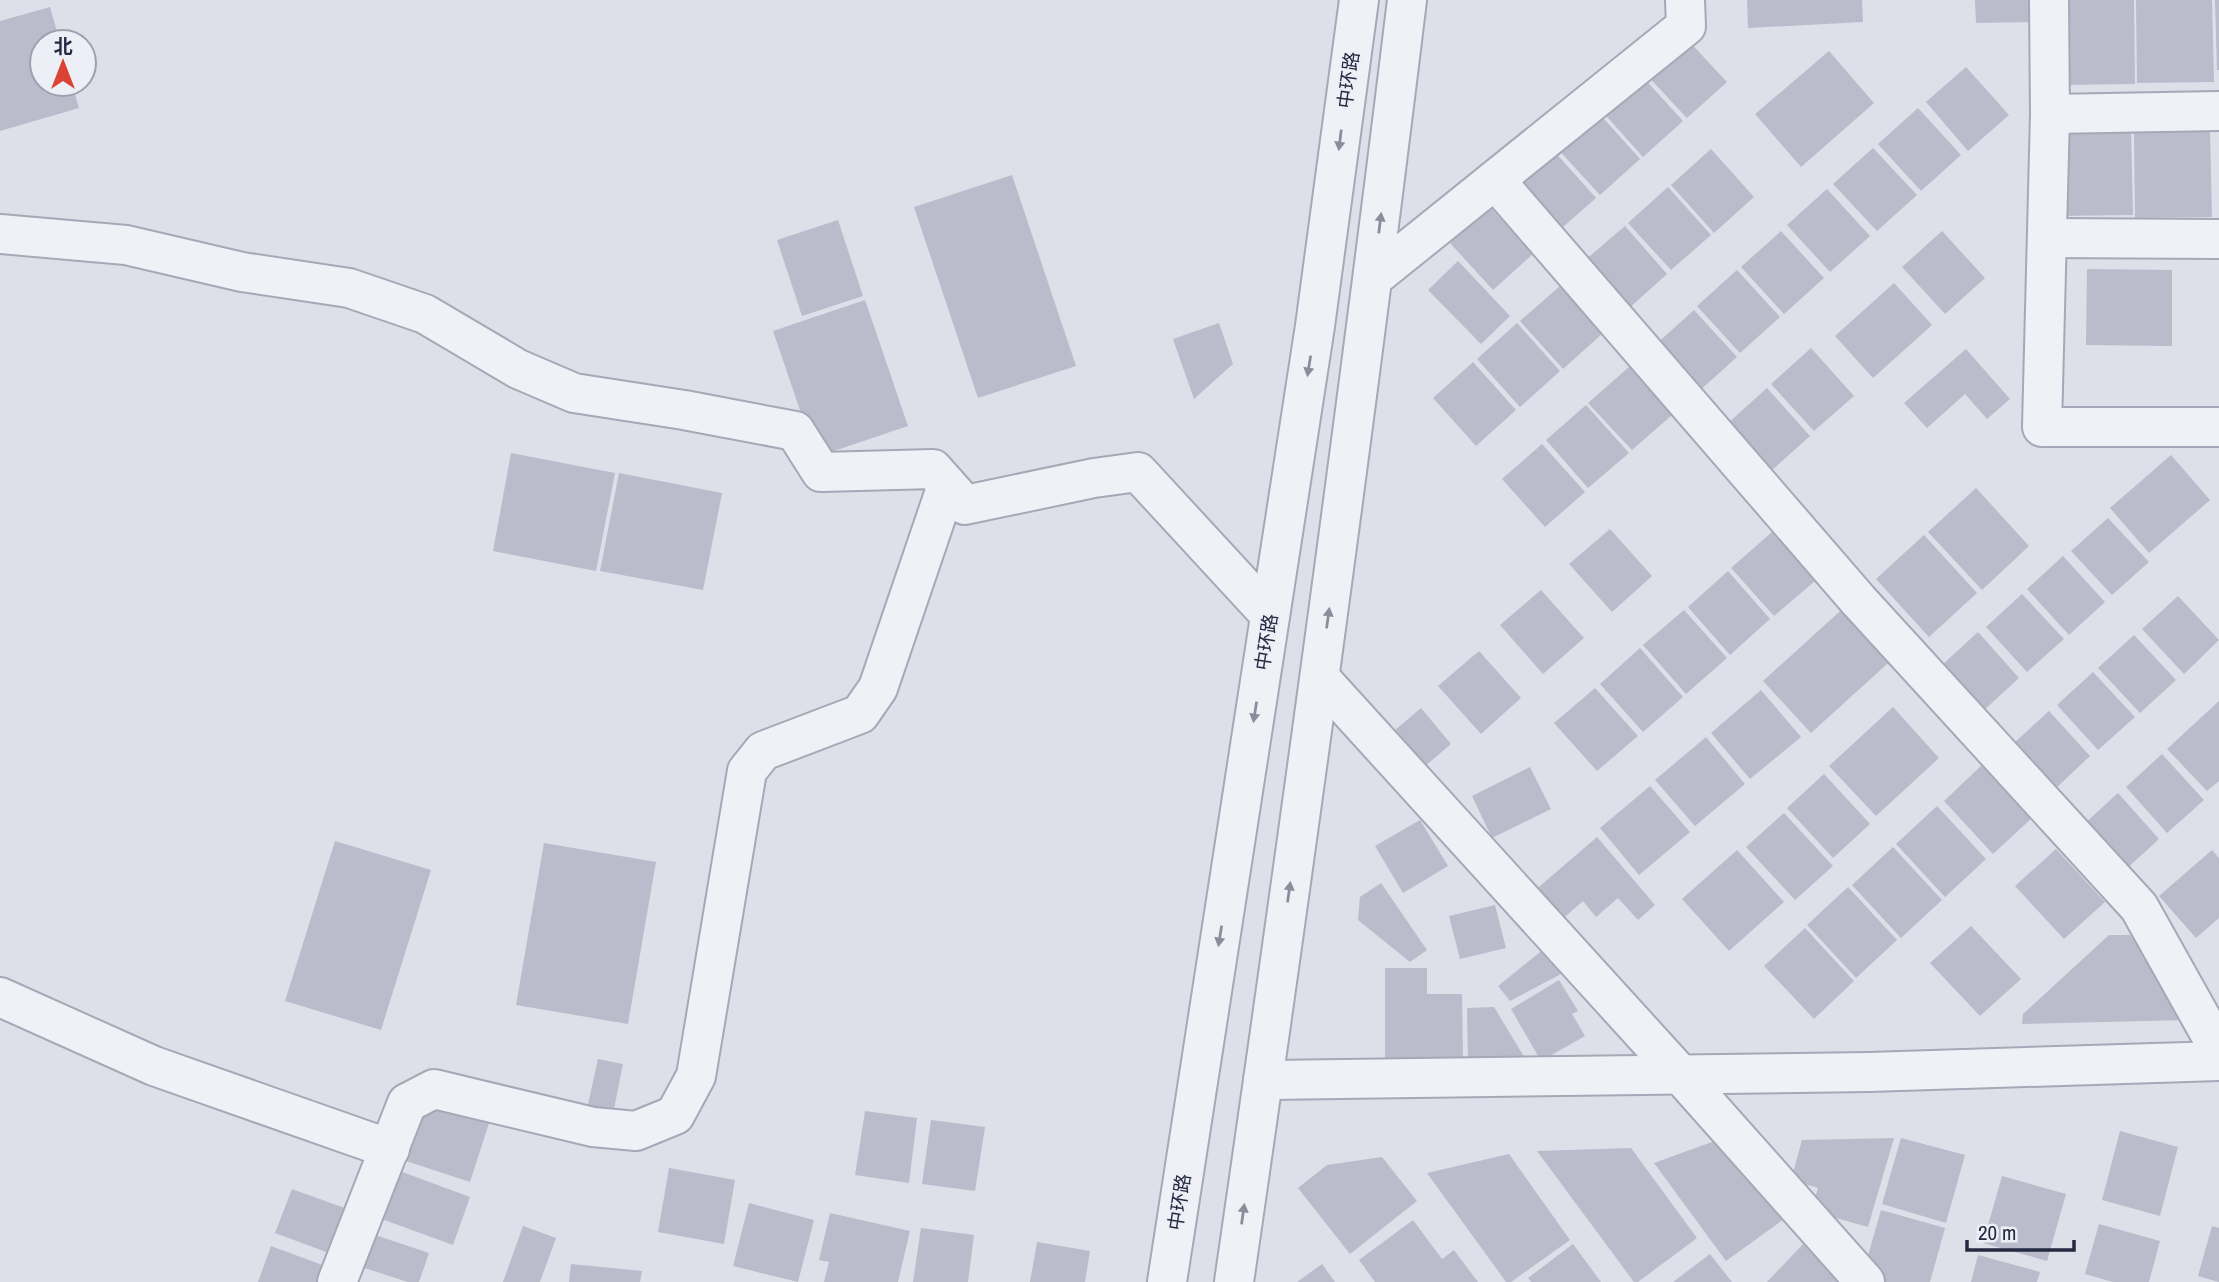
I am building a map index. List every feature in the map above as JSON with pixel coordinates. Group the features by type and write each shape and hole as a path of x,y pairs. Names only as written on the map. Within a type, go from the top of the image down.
{"street":[{"name":"中环路","path":"1167,1282 1315,326 1359,0"},
{"path":"1234,1282 1320,678 1407,0"},
{"path":"1373,278 1686,26 1685,0"},
{"path":"2049,0 2050,114 2042,427 2219,427"},
{"path":"2050,114 2219,111"},
{"path":"1495,180 1859,601 2139,907 2219,1050"},
{"path":"0,234 126,245 243,272 349,288 425,314 518,369 574,393 795,431 821,472 933,469 965,505 1094,478 1138,472 1270,615"},
{"path":"2047,238 2219,239"},
{"path":"337,1282 407,1103 434,1090 593,1127 636,1131 675,1115 696,1076 747,771 763,751 860,714 878,688 947,485"},
{"path":"1320,678 1865,1282"},
{"path":"0,997 155,1066 390,1149"},
{"path":"1263,1080 1869,1072 2219,1061"}],"building":[{"path":"1747,0 1862,0 1863,22 1748,28"},
{"path":"1975,0 2036,0 2037,22 1976,23"},
{"path":"2057,0 2134,0 2135,84 2058,85"},
{"path":"2136,0 2212,0 2214,82 2137,83"},
{"path":"2215,0 2219,0 2219,70 2217,70"},
{"path":"50,7 56,28 28,28 28,98 76,98 79,108 0,131 0,21"},
{"path":"1683,35 1727,82 1687,118 1643,71"},
{"path":"1829,51 1874,103 1801,167 1755,114"},
{"path":"1966,67 2009,115 1968,151 1926,102"},
{"path":"1640,74 1683,121 1643,157 1600,109"},
{"path":"1918,108 1961,155 1921,191 1878,144"},
{"path":"1597,111 1640,159 1600,195 1556,147"},
{"path":"2131,130 2133,215 2056,216 2055,131"},
{"path":"2210,131 2212,217 2135,218 2134,132"},
{"path":"1873,148 1917,195 1877,231 1833,184"},
{"path":"1711,149 1754,197 1714,233 1671,185"},
{"path":"1553,150 1596,198 1555,234 1513,186"},
{"path":"1012,175 1076,366 978,398 914,207"},
{"path":"1668,187 1711,235 1671,270 1628,223"},
{"path":"1827,189 1870,236 1830,272 1787,225"},
{"path":"1490,207 1533,254 1493,290 1450,243"},
{"path":"838,220 863,296 802,316 777,240"},
{"path":"1625,226 1667,274 1627,310 1584,261"},
{"path":"1781,231 1824,278 1784,314 1741,267"},
{"path":"1942,231 1985,278 1945,314 1902,267"},
{"path":"1458,261 1510,316 1481,344 1428,290"},
{"path":"2087,269 2172,270 2172,346 2086,345"},
{"path":"1737,270 1780,317 1740,353 1697,306"},
{"path":"1894,283 1932,325 1873,378 1835,336"},
{"path":"1560,286 1603,333 1563,369 1520,321"},
{"path":"865,300 908,426 816,457 773,331"},
{"path":"1694,310 1737,357 1697,393 1654,346"},
{"path":"1219,323 1233,364 1194,399 1173,339"},
{"path":"1517,323 1560,371 1520,407 1477,359"},
{"path":"1811,348 1854,396 1814,431 1771,384"},
{"path":"1966,349 2010,399 1987,419 1965,394 1927,428 1904,403"},
{"path":"1473,362 1516,410 1476,446 1433,398"},
{"path":"1629,367 1672,415 1632,450 1588,403"},
{"path":"1767,388 1810,436 1770,472 1727,424"},
{"path":"1586,405 1629,453 1588,488 1546,440"},
{"path":"1542,444 1585,492 1545,527 1502,479"},
{"path":"511,453 615,473 596,571 493,551"},
{"path":"2171,455 2210,500 2149,553 2110,508"},
{"path":"619,473 722,493 703,590 600,571"},
{"path":"1976,488 2029,546 1982,590 1928,532"},
{"path":"2108,518 2149,562 2112,595 2071,551"},
{"path":"1610,529 1652,576 1612,612 1569,564"},
{"path":"1772,532 1815,581 1774,616 1731,568"},
{"path":"1924,535 1977,593 1929,637 1876,579"},
{"path":"2063,556 2105,602 2069,635 2027,589"},
{"path":"1728,571 1770,619 1730,655 1688,607"},
{"path":"1541,590 1584,638 1543,674 1500,625"},
{"path":"2022,594 2064,639 2027,672 1986,627"},
{"path":"2178,596 2219,640 2184,674 2142,629"},
{"path":"1849,603 1897,655 1811,733 1763,681"},
{"path":"1684,610 1727,658 1686,694 1643,645"},
{"path":"1978,632 2019,678 1983,711 1942,665"},
{"path":"2134,635 2176,680 2140,713 2098,668"},
{"path":"1640,648 1683,697 1643,732 1600,684"},
{"path":"1479,651 1521,698 1481,734 1438,686"},
{"path":"2093,672 2135,717 2098,750 2057,705"},
{"path":"1595,688 1638,736 1597,771 1554,723"},
{"path":"1761,690 1801,737 1750,779 1711,733"},
{"path":"2219,701 2219,781 2207,791 2167,749"},
{"path":"1893,707 1939,758 1876,816 1829,766"},
{"path":"1421,708 1451,744 1424,767 1394,731"},
{"path":"2049,711 2090,756 2055,789 2013,744"},
{"path":"1706,737 1745,784 1695,826 1655,780"},
{"path":"2162,754 2204,800 2167,833 2126,787"},
{"path":"1984,763 2033,817 1993,854 1944,801"},
{"path":"1530,767 1551,809 1492,838 1472,796"},
{"path":"1824,774 1870,824 1833,858 1787,808"},
{"path":"1650,786 1690,832 1639,875 1600,828"},
{"path":"2118,793 2159,839 2123,872 2082,826"},
{"path":"1937,806 1986,859 1945,897 1896,844"},
{"path":"1784,813 1833,866 1795,900 1746,847"},
{"path":"1420,820 1448,866 1403,893 1375,846"},
{"path":"1597,837 1655,905 1638,920 1618,898 1596,917 1583,901 1559,922 1533,892"},
{"path":"335,841 431,870 381,1030 285,1001"},
{"path":"544,843 656,862 628,1024 516,1005"},
{"path":"1893,847 1942,900 1901,938 1852,885"},
{"path":"2056,849 2105,902 2064,939 2015,886"},
{"path":"1737,850 1784,902 1729,951 1682,899"},
{"path":"2212,850 2219,858 2219,918 2196,938 2159,896"},
{"path":"1381,883 1427,950 1410,962 1358,920 1360,897"},
{"path":"1848,887 1897,940 1856,978 1807,925"},
{"path":"1495,905 1506,948 1460,959 1449,916"},
{"path":"1971,926 2021,979 1980,1016 1930,963"},
{"path":"1805,928 1854,981 1814,1019 1764,966"},
{"path":"2109,935 2130,935 2187,999 2188,1020 2022,1024 2023,1014"},
{"path":"1544,949 1563,973 1510,1001 1498,986"},
{"path":"1385,968 1427,968 1427,994 1462,994 1463,1058 1385,1058"},
{"path":"1559,980 1578,1011 1572,1014 1585,1036 1541,1061 1511,1009"},
{"path":"1494,1007 1529,1065 1468,1066 1467,1008"},
{"path":"598,1059 623,1064 611,1124 585,1118"},
{"path":"427,1099 490,1120 470,1182 406,1161"},
{"path":"865,1111 917,1118 909,1183 855,1175"},
{"path":"931,1120 985,1127 975,1191 922,1184"},
{"path":"2120,1131 2178,1147 2160,1216 2102,1200"},
{"path":"1723,1138 1784,1219 1726,1261 1654,1163"},
{"path":"1894,1138 1868,1227 1811,1211 1818,1188 1791,1180 1802,1140"},
{"path":"1901,1138 1965,1155 1946,1223 1882,1204"},
{"path":"1631,1148 1697,1238 1638,1282 1634,1282 1537,1151"},
{"path":"1509,1154 1570,1240 1511,1282 1506,1282 1427,1173"},
{"path":"1382,1157 1417,1201 1350,1254 1298,1188 1327,1165"},
{"path":"669,1168 735,1180 724,1244 658,1232"},
{"path":"397,1170 470,1197 453,1245 379,1218"},
{"path":"2002,1176 2066,1194 2047,1261 1983,1243"},
{"path":"292,1189 353,1211 337,1256 275,1233"},
{"path":"749,1203 814,1220 798,1282 733,1266"},
{"path":"1881,1210 1945,1228 1930,1282 1880,1282 1862,1277"},
{"path":"830,1213 910,1231 898,1282 824,1282 829,1262 819,1260"},
{"path":"1413,1220 1442,1259 1454,1250 1478,1282 1375,1282 1359,1260"},
{"path":"2099,1224 2160,1241 2149,1282 2113,1282 2085,1274"},
{"path":"523,1226 556,1238 540,1282 503,1282"},
{"path":"2212,1226 2219,1228 2219,1282 2198,1276"},
{"path":"921,1228 974,1235 968,1282 913,1282"},
{"path":"366,1232 429,1253 419,1282 408,1282 355,1265"},
{"path":"1037,1242 1090,1251 1085,1282 1030,1282"},
{"path":"1573,1244 1601,1282 1531,1282 1528,1278"},
{"path":"1803,1244 1844,1282 1767,1282"},
{"path":"271,1246 333,1269 328,1282 258,1282"},
{"path":"1710,1254 1732,1282 1673,1282"},
{"path":"1978,1255 2040,1272 2037,1282 1971,1282"},
{"path":"571,1264 642,1271 640,1282 569,1282"},
{"path":"1322,1264 1335,1282 1297,1282"}]}
